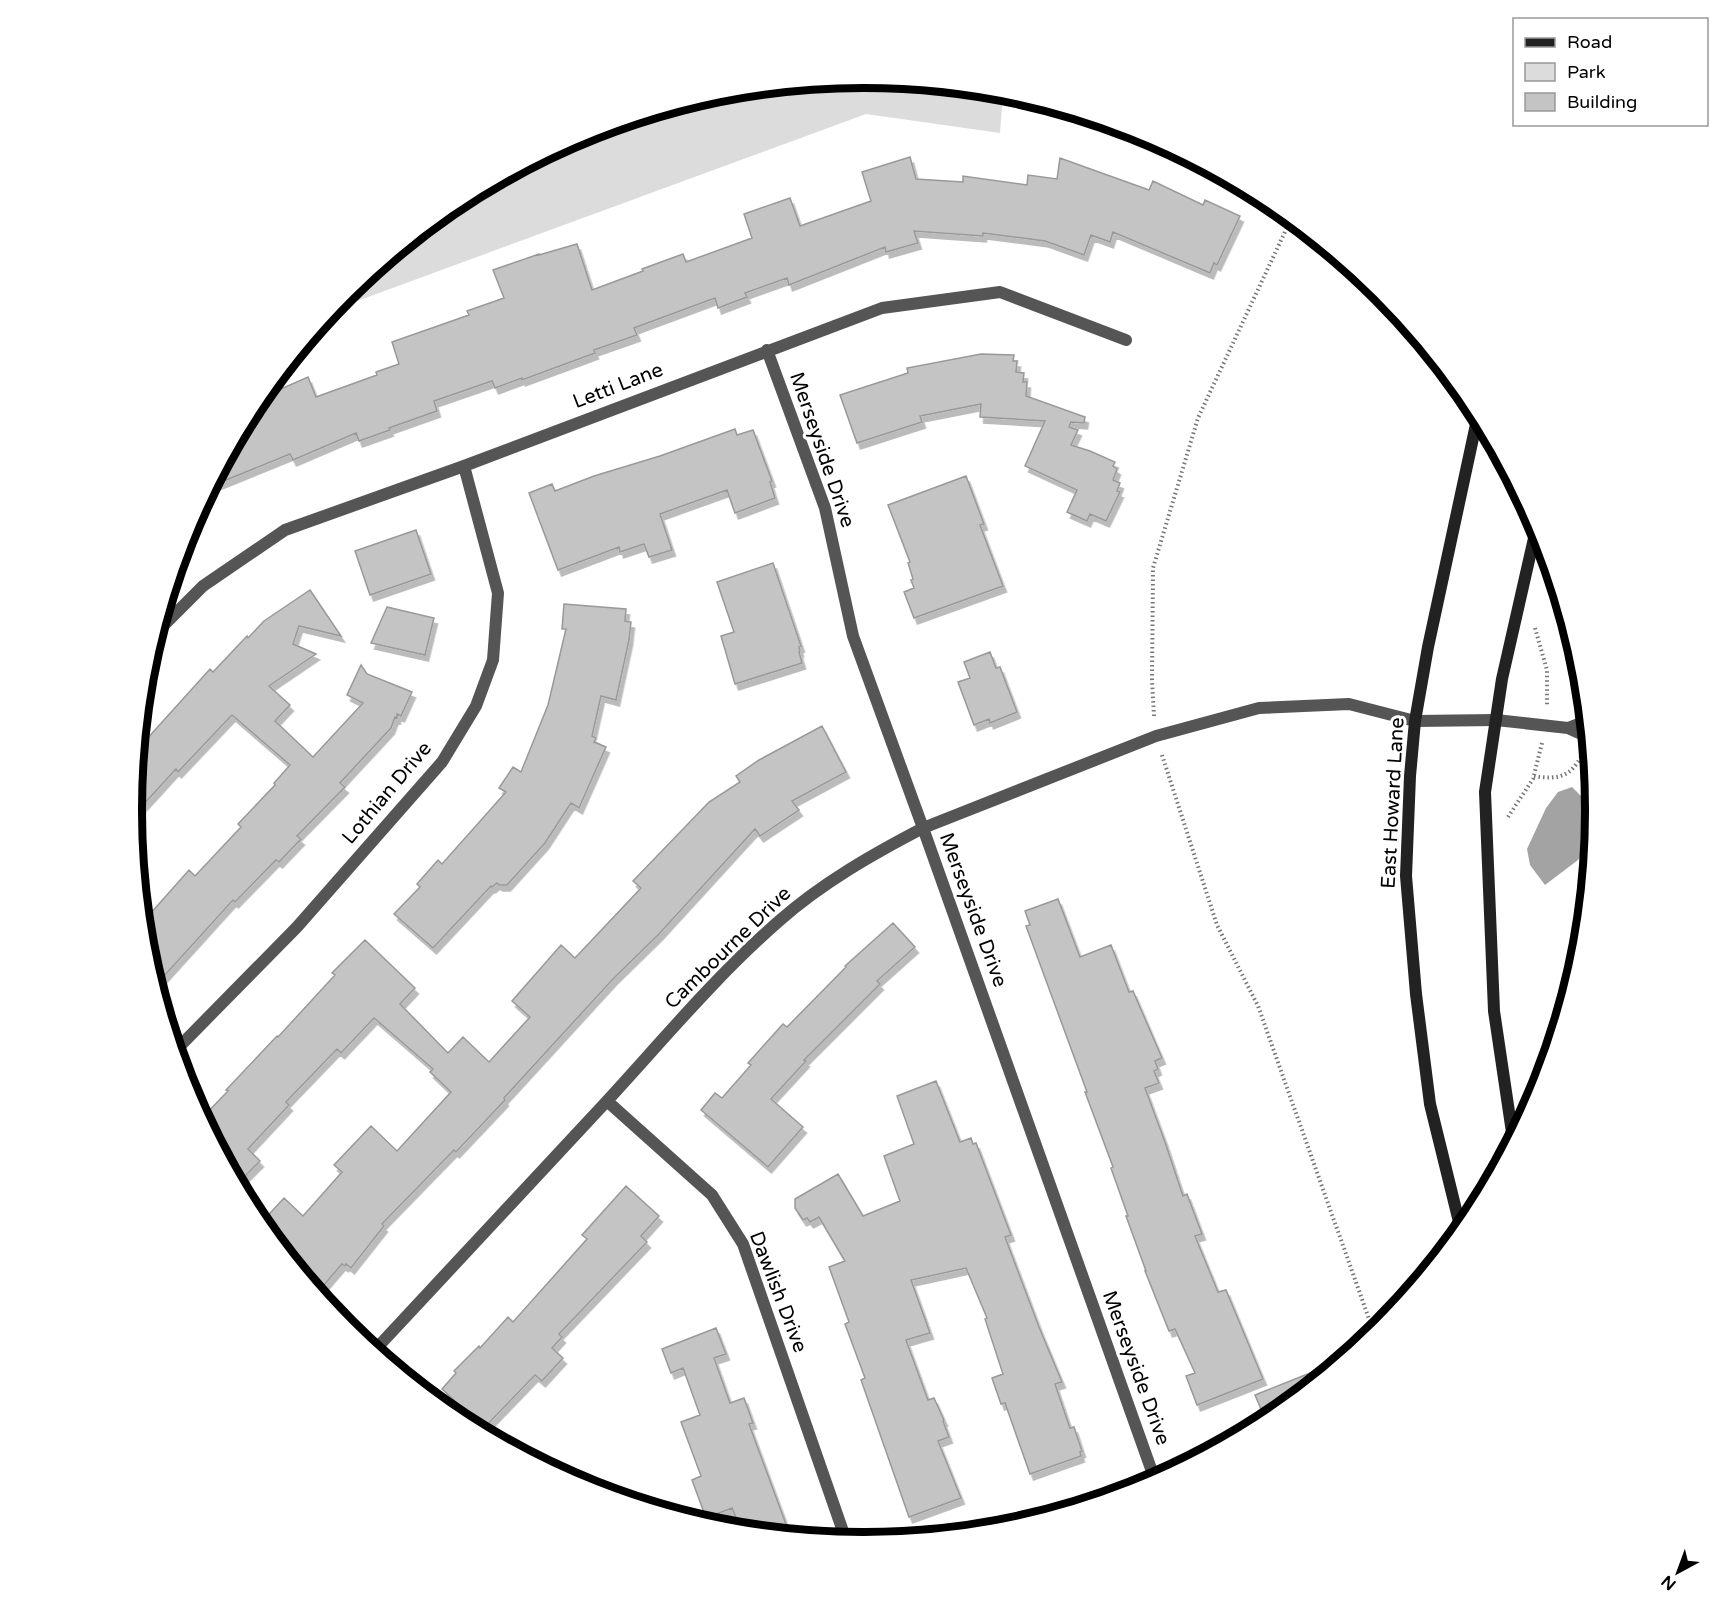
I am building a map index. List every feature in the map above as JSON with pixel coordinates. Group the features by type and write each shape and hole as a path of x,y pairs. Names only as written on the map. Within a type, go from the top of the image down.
{"main road":[{"name":"East Howard Lane","path":"1458,1218 1430,1104 1416,994 1406,876 1410,776 1415,721 1428,647 1475,428"},
{"path":"1511,1127 1494,1011 1485,792 1502,679 1533,542"}],"street":[{"name":"Letti Lane","path":"166,623 203,586 285,530 464,466 882,308 1000,292 1126,340"},
{"name":"Merseyside Drive","path":"767,351 825,508 853,636 1152,1471"},
{"name":"Lothian Drive","path":"181,1045 297,927 442,762 476,706 493,660 498,593 464,466"},
{"name":"Cambourne Drive","path":"380,1345 607,1101 704,993 779,921 835,878 923,828 1155,736 1259,708 1349,704 1415,721 1496,720 1568,728"},
{"path":"1568,728 1579,724"},
{"path":"1568,728 1580,733"},
{"name":"Dawlish Drive","path":"607,1101 712,1195 743,1244 843,1531"}],"path":[{"path":"1287,227 1198,418 1153,568 1152,680 1155,736 1217,925 1258,1006 1370,1323"},
{"path":"1508,827 1508,816 1533,779 1547,725 1547,670 1533,622"},
{"path":"1534,776 1556,779 1567,774 1582,755"}],"green space":[{"path":"863,88 910,90 1002,102 1000,133 866,114 349,304 387,268 424,238 462,210 502,185 587,143 676,113 722,102 769,95"}],"shaded area":[{"path":"1572,787 1585,800 1583,853 1578,860 1545,885 1530,865 1527,849 1546,808 1558,792"}],"building":[{"path":"910,157 916,179 963,182 963,176 1027,185 1028,175 1057,179 1060,158 1149,190 1153,181 1203,205 1205,200 1240,216 1217,265 1214,263 1210,273 1113,232 1110,242 1091,235 1084,255 1045,241 983,233 983,236 914,231 918,243 886,252 885,247 789,285 787,278 745,293 747,297 718,308 715,298 634,328 637,335 522,380 522,378 495,388 492,381 434,401 437,411 389,428 390,430 359,441 356,433 293,460 290,454 221,482 238,449 276,391 308,377 316,397 377,375 376,372 399,364 392,342 469,315 467,311 504,298 493,270 577,244 592,290 683,254 686,262 752,238 744,214 790,198 800,226 871,201 862,172"},
{"path":"981,354 1014,355 1013,361 1017,361 1016,372 1024,373 1023,382 1027,382 1026,396 1085,417 1084,423 1071,422 1069,427 1078,430 1071,445 1115,462 1113,466 1117,469 1113,480 1120,483 1117,491 1120,492 1106,521 1090,514 1087,521 1067,512 1077,490 1025,466 1045,421 980,417 981,404 920,416 922,422 857,443 840,395 908,373 907,368"},
{"path":"735,429 737,435 753,430 772,481 770,482 775,498 735,513 727,490 660,514 672,550 649,557 644,544 620,552 619,547 558,570 529,493 552,484 555,491"},
{"path":"966,476 984,524 980,525 1003,586 914,618 904,592 914,588 908,563 910,562 888,505"},
{"path":"416,530 431,574 370,595 355,551"},
{"path":"773,563 801,646 799,652 802,663 735,684 721,636 734,632 717,582"},
{"path":"310,590 341,636 299,626 293,644 316,654 269,686 290,705 275,721 313,757 363,703 347,695 361,665 367,674 412,692 401,716 397,714 391,728 340,783 345,787 297,836 301,839 279,862 276,860 235,902 233,900 162,979 150,914 189,870 195,876 241,827 238,824 275,785 274,783 290,765 232,715 178,772 176,769 142,806 145,741 210,669 213,672 264,621"},
{"path":"564,604 626,609 625,621 631,622 616,700 601,696 592,736 596,738 594,742 606,747 579,808 571,803 545,843 507,885 497,883 491,886 433,948 394,914 420,887 417,884 438,860 442,864 506,792 499,788 513,767 521,772 548,705 566,629 562,629"},
{"path":"387,607 434,618 425,655 371,643"},
{"path":"990,652 996,668 1000,667 1017,712 990,723 989,719 974,725 958,682 970,678 964,662"},
{"path":"822,726 846,772 792,801 799,810 760,836 755,829 659,934 613,979 456,1152 454,1150 382,1224 384,1226 351,1268 342,1264 322,1287 267,1216 284,1198 303,1216 342,1172 334,1165 371,1126 397,1151 451,1092 430,1072 433,1069 374,1018 341,1053 337,1049 286,1102 289,1105 248,1149 260,1161 243,1178 208,1112 228,1091 226,1090 278,1037 335,975 332,973 365,940 415,988 400,1004 448,1053 463,1037 489,1062 530,1017 512,1001 561,945 575,958 641,888 633,881 709,802 740,782 736,776 759,760"},
{"path":"1058,899 1080,957 1111,945 1129,992 1133,991 1162,1058 1155,1061 1158,1069 1154,1071 1159,1083 1145,1088 1183,1196 1187,1194 1202,1234 1195,1236 1218,1292 1226,1290 1263,1379 1197,1405 1186,1376 1195,1373 1175,1329 1169,1331 1145,1271 1111,1168 1113,1167 1026,926 1030,925 1025,911"},
{"path":"893,923 915,947 877,981 880,984 804,1060 806,1061 771,1099 803,1127 768,1167 701,1110 715,1093 722,1098 751,1065 748,1063 783,1024 787,1027 845,966"},
{"path":"936,1081 960,1142 971,1138 973,1144 976,1143 1011,1235 1005,1237 1062,1382 1055,1384 1070,1428 1074,1427 1082,1451 1081,1456 1030,1474 1005,1403 1001,1404 992,1378 1003,1374 985,1319 987,1318 966,1268 911,1280 930,1333 906,1340 928,1400 934,1398 944,1420 949,1437 938,1441 961,1498 909,1517 861,1380 865,1378 845,1324 849,1322 829,1267 845,1261 819,1217 810,1222 807,1218 803,1220 795,1208 795,1199 838,1174 863,1216 900,1201 884,1156 914,1144 897,1096"},
{"path":"626,1186 659,1216 641,1236 647,1242 559,1334 562,1337 552,1348 563,1358 542,1381 535,1375 487,1425 470,1415 442,1389 456,1373 454,1371 479,1346 480,1348 508,1317 513,1322 587,1239 582,1235"},
{"path":"716,1328 726,1354 714,1358 730,1403 744,1398 753,1423 749,1424 787,1527 737,1520 732,1508 712,1516 704,1514 692,1480 701,1476 681,1422 700,1415 683,1368 671,1373 662,1349"},
{"path":"1316,1371 1262,1411 1255,1395"}]}
